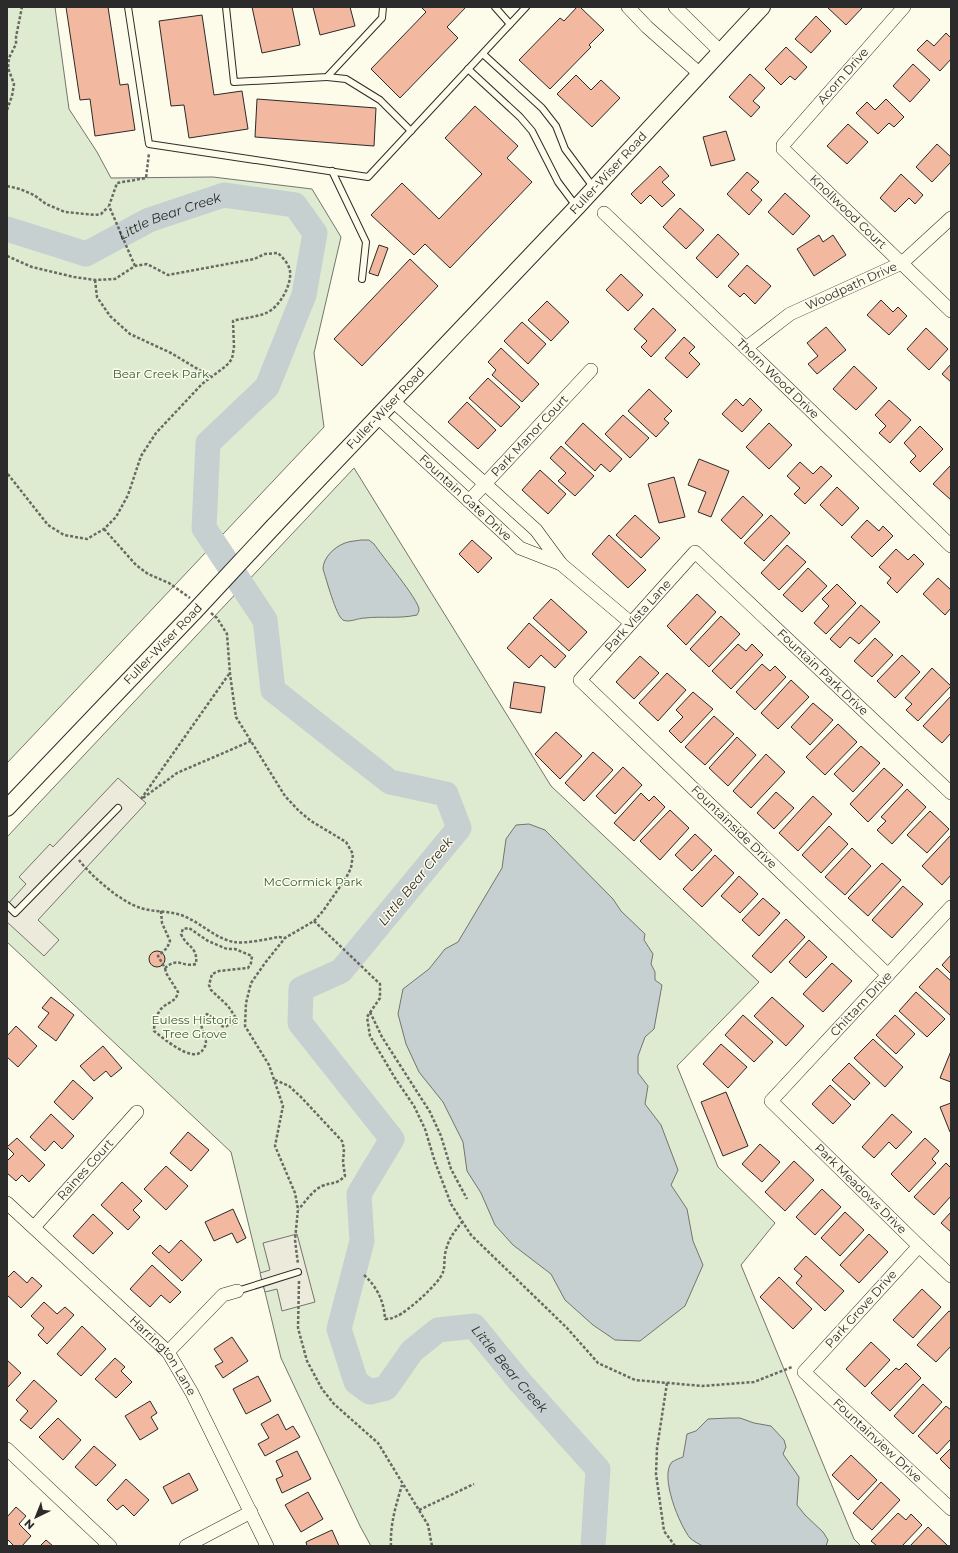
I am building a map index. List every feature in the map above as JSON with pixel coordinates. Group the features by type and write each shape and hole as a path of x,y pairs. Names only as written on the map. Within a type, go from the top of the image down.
{"street":[{"path":"628,7 647,27 700,74"},
{"path":"675,7 721,52"},
{"name":"Fuller-Wiser Road","path":"7,808 577,207 762,7"},
{"name":"Acorn Drive","path":"783,145 904,7"},
{"name":"Knollwood Court","path":"783,145 783,149 951,311"},
{"name":"Thorn Wood Drive","path":"604,213 951,546"},
{"name":"Woodpath Drive","path":"746,348 790,314 902,263 951,218"},
{"name":"Park Manor Court","path":"469,501 591,370"},
{"name":"Fountain Gate Drive","path":"393,401 536,530 561,564 631,623"},
{"name":"Fountain Gate Drive","path":"378,417 520,548 561,564"},
{"name":"Park Vista Lane","path":"580,680 695,552"},
{"name":"Fountain Park Drive","path":"695,552 951,793"},
{"name":"Fountainside Drive","path":"580,680 888,975"},
{"name":"Chittam Drive","path":"771,1101 951,907"},
{"name":"Park Meadows Drive","path":"771,1101 951,1276"},
{"name":"Raines Court","path":"34,1227 138,1112"},
{"name":"Harrington Lane","path":"7,1203 168,1352 192,1393 267,1546"},
{"name":"Park Grove Drive","path":"804,1372 919,1246"},
{"path":"168,1352 223,1295 237,1291"},
{"name":"Fountainview Drive","path":"804,1372 951,1509"},
{"path":"7,1450 110,1546"},
{"path":"186,1546 251,1512"}],"lane":[{"path":"128,7 148,144 368,177 526,7"},
{"path":"226,7 234,82 327,78 346,79 380,100 411,131"},
{"path":"327,78 382,18 383,7"},
{"path":"495,7 510,24"},
{"path":"483,54 542,108 556,126 565,149 594,188"},
{"path":"468,69 520,116 532,131 558,182 577,207"},
{"path":"332,171 366,242 362,279"},
{"path":"7,905 15,912 118,808"},
{"path":"237,1291 298,1272"}],"path":[{"path":"7,110 14,84 8,68 9,58 16,44 22,7"},
{"path":"7,186 20,189 34,195 46,204 65,212 95,215 101,214 109,206 117,183 146,178 149,158 148,144"},
{"path":"109,206 115,224 135,266"},
{"path":"7,256 32,267 74,277 95,280 115,279 135,266 147,264 168,275 254,259 265,254 278,253 284,258 290,271 289,285 280,302 274,309 266,314 233,321 234,347 232,359 226,366 202,384 150,441 141,456 128,495 116,517 104,529 87,538 64,535 48,525 7,473"},
{"path":"95,280 97,297 110,316 130,334 171,353 211,377"},
{"path":"104,529 136,565 148,574 169,583 197,607 217,618 227,634 230,674 236,717 273,779 285,796 311,821 346,842 353,854 351,868 346,878 314,920 285,938 251,983 246,1003 245,1026 269,1065 284,1106 276,1146 295,1193 298,1209 295,1240 300,1284 298,1328 307,1361 322,1389 334,1404 378,1443 428,1525 432,1546"},
{"path":"230,674 142,799 176,773 251,741"},
{"path":"74,853 89,871 108,889 140,908 161,910 187,917 207,930 234,942 279,937 285,938"},
{"path":"161,910 162,923 170,941 167,948 158,956 165,968 166,973 178,992 177,997 173,1002 163,1007 159,1012 154,1024 154,1030 187,1054 199,1054 204,1049 206,1043 200,1022 207,1014 212,1016 220,1025 224,1027 234,1024 236,1018 228,1006 211,990 209,985 212,974 219,971 248,968 251,963 252,956 235,949 227,949 208,941 189,928 183,930 181,934 184,940 195,950 197,957 196,964 192,965 177,962 170,964 165,968"},
{"path":"314,920 380,984 380,998 367,1017 370,1036 414,1106 426,1129 435,1162 451,1204 462,1222 471,1236 567,1328 598,1363 635,1380 702,1386 754,1382 792,1367 804,1372"},
{"path":"370,1012 382,1037 430,1112 441,1136 451,1169 467,1199"},
{"path":"275,1080 289,1086 301,1097 342,1141 344,1149 343,1162 345,1176 337,1183 318,1188 298,1209"},
{"path":"364,1275 371,1281 379,1292 384,1307 385,1319 399,1316 431,1288 443,1274 445,1254 451,1236 462,1222"},
{"path":"667,1383 657,1448 656,1474 664,1531 676,1546"},
{"path":"390,1546 390,1531 394,1510 403,1484"},
{"path":"419,1510 474,1484"}],"green space":[{"name":"Bear Creek Park","path":"7,7 55,7 69,109 97,152 111,178 213,177 312,189 341,237 314,353 324,427 7,763"},
{"name":"McCormick Park","path":"354,468 551,786 759,982 677,1066 718,1167 775,1223 741,1265 854,1539 861,1546 371,1546 360,1526 281,1358 231,1152 7,942 7,837"}],"shaded area":[{"path":"369,540 374,544 399,577 417,604 419,612 417,615 404,617 362,618 348,621 343,620 340,617 334,604 323,565 330,553 337,547 347,542"},
{"path":"118,778 146,803 38,920 59,940 44,956 7,922 7,905 26,884 19,877 50,844 53,847"},
{"path":"529,824 545,830 613,899 621,911 645,934 644,940 653,954 651,964 655,972 655,980 662,985 654,1029 645,1037 638,1056 638,1073 648,1086 645,1104 661,1125 678,1170 671,1185 687,1209 693,1241 703,1265 685,1306 640,1341 615,1340 593,1325 565,1300 551,1274 513,1245 495,1225 481,1193 467,1171 463,1142 443,1102 419,1072 406,1044 398,1014 403,989 429,969 445,949 458,942 502,868 506,839 516,825"},
{"path":"297,1234 315,1302 282,1311 277,1289 265,1292 260,1273 270,1270 263,1243"},
{"path":"740,1418 754,1423 771,1426 784,1440 786,1447 783,1454 799,1477 797,1505 823,1532 828,1540 826,1546 703,1546 690,1538 681,1523 672,1501 669,1489 669,1469 672,1462 683,1457 687,1434 696,1431 708,1419"}],"building":[{"path":"66,7 108,7 120,85 128,84 135,130 95,136 90,99 80,100"},
{"path":"252,7 292,7 300,45 262,53"},
{"path":"313,7 350,7 355,26 320,35"},
{"path":"421,7 466,7 447,27 458,38 400,98 371,69 426,12"},
{"path":"577,7 580,7 604,30 589,45 591,47 550,89 519,60 560,18 564,21"},
{"path":"827,7 863,7 846,25"},
{"path":"202,15 214,95 242,91 248,129 189,138 184,105 171,106 159,21"},
{"path":"816,16 831,31 811,53 795,39"},
{"path":"946,33 951,38 951,59 940,71 917,50 927,40 934,46"},
{"path":"786,47 807,67 795,80 790,76 781,85 765,69"},
{"path":"913,64 930,80 910,102 893,86"},
{"path":"750,74 765,88 753,101 760,107 751,117 729,97"},
{"path":"576,75 591,90 601,80 620,98 592,127 557,94"},
{"path":"257,99 376,108 374,146 255,137"},
{"path":"886,99 904,117 894,127 889,123 878,134 856,113 867,102 875,110"},
{"path":"475,106 518,146 507,158 532,182 450,268 425,244 414,255 371,215 402,183 439,219 482,174 445,138"},
{"path":"848,124 868,142 847,164 827,146"},
{"path":"726,131 735,160 711,166 703,137"},
{"path":"937,144 951,157 951,162 932,182 916,167"},
{"path":"660,166 669,176 662,182 675,195 662,207 650,195 641,204 631,194"},
{"path":"747,172 759,182 751,190 762,200 749,215 727,194"},
{"path":"901,174 923,195 915,204 909,198 895,212 880,198"},
{"path":"785,193 810,216 793,235 768,212"},
{"path":"680,208 704,230 686,249 663,227"},
{"path":"718,234 739,254 717,278 696,258"},
{"path":"819,235 823,242 833,235 846,255 814,276 797,249"},
{"path":"379,245 388,248 378,276 369,273"},
{"path":"410,259 438,286 362,366 334,339"},
{"path":"747,265 771,286 755,304 744,293 740,297 728,286"},
{"path":"621,274 643,295 628,311 606,290"},
{"path":"881,300 893,312 898,307 907,316 889,335 867,315"},
{"path":"547,301 569,322 551,341 528,320"},
{"path":"653,308 676,330 651,357 641,347 647,341 634,329"},
{"path":"522,322 546,344 528,364 504,341"},
{"path":"826,327 846,350 817,374 808,364 818,356 807,343"},
{"path":"926,328 948,349 929,370 907,349"},
{"path":"684,337 695,347 689,353 700,364 687,378 665,358"},
{"path":"501,348 539,384 522,402 492,375 496,370 488,362"},
{"path":"951,364 951,382 942,374"},
{"path":"854,366 877,388 856,410 833,389"},
{"path":"488,378 520,407 501,427 469,398"},
{"path":"649,389 672,411 664,419 669,423 656,437 628,411"},
{"path":"750,398 762,410 742,432 722,414 736,399 743,406"},
{"path":"889,400 911,420 890,443 879,433 886,426 875,415"},
{"path":"467,402 496,430 478,449 448,422"},
{"path":"623,415 649,438 630,458 605,434"},
{"path":"583,423 622,459 610,472 601,464 595,471 565,443"},
{"path":"769,423 792,445 769,469 746,447"},
{"path":"920,426 943,449 920,472 910,462 916,456 904,443"},
{"path":"561,446 594,476 575,496 558,481 566,473 550,458"},
{"path":"699,459 729,471 711,517 698,512 706,492 688,485"},
{"path":"800,462 813,474 821,466 832,476 805,504 794,494 800,488 787,476"},
{"path":"951,465 951,500 933,484"},
{"path":"540,470 566,494 548,514 522,490"},
{"path":"674,477 685,517 659,523 648,484"},
{"path":"837,487 859,508 842,526 820,505"},
{"path":"743,496 763,515 741,539 721,520"},
{"path":"635,515 660,538 641,558 616,535"},
{"path":"771,515 790,533 764,561 744,543"},
{"path":"867,520 879,531 883,526 893,536 872,557 851,537"},
{"path":"609,535 646,570 628,588 592,554"},
{"path":"472,540 492,558 478,573 459,554"},
{"path":"787,545 806,562 779,590 761,573"},
{"path":"896,549 908,560 914,554 924,564 897,593 887,583 891,578 879,567"},
{"path":"808,568 827,586 802,612 783,595"},
{"path":"938,578 951,590 951,608 945,615 923,594"},
{"path":"837,584 856,603 826,634 814,623 829,606 822,599"},
{"path":"697,594 716,612 686,645 667,626"},
{"path":"551,599 587,632 569,651 533,618"},
{"path":"861,605 880,622 859,644 850,637 840,648 830,639"},
{"path":"721,616 740,634 709,667 690,649"},
{"path":"529,623 566,656 555,668 541,655 529,668 507,648"},
{"path":"875,638 893,655 872,677 854,661"},
{"path":"738,644 746,651 752,644 763,655 731,689 712,671"},
{"path":"902,655 920,672 895,698 877,681"},
{"path":"640,656 659,673 634,699 616,682"},
{"path":"762,664 770,671 775,666 786,677 755,710 736,692"},
{"path":"932,668 951,686 918,721 906,710 912,704 905,698"},
{"path":"667,673 686,690 658,721 639,703"},
{"path":"791,680 809,697 778,729 761,713"},
{"path":"514,682 545,687 541,713 510,708"},
{"path":"693,692 713,709 681,743 669,731 683,717 676,710"},
{"path":"951,696 951,733 942,743 923,726"},
{"path":"813,703 833,720 810,745 791,727"},
{"path":"714,716 734,734 705,765 685,747"},
{"path":"838,724 857,742 825,775 806,757"},
{"path":"556,732 582,756 560,779 535,754"},
{"path":"737,737 756,755 728,786 709,768"},
{"path":"861,746 880,763 853,792 834,774"},
{"path":"593,752 613,770 584,801 565,783"},
{"path":"766,754 785,772 751,808 733,791"},
{"path":"623,767 642,785 615,814 596,796"},
{"path":"884,768 903,785 868,822 850,804"},
{"path":"907,789 926,807 892,844 877,830 886,821 881,817"},
{"path":"776,792 794,808 774,829 757,813"},
{"path":"641,793 649,801 654,796 665,807 634,841 614,823"},
{"path":"813,796 832,814 798,851 779,833"},
{"path":"670,810 689,828 660,860 640,841"},
{"path":"930,811 949,829 927,853 907,835"},
{"path":"829,826 848,844 821,873 802,855"},
{"path":"695,834 712,850 692,871 675,855"},
{"path":"951,835 951,875 942,885 922,866"},
{"path":"852,848 871,866 845,895 825,877"},
{"path":"715,855 734,873 702,907 683,889"},
{"path":"882,863 901,880 868,916 848,898"},
{"path":"739,876 758,894 740,913 721,896"},
{"path":"903,886 923,904 892,938 872,920"},
{"path":"763,898 780,913 759,936 742,920"},
{"path":"786,919 805,937 771,973 752,956"},
{"path":"809,940 827,957 806,978 789,962"},
{"path":"154,951 160,951 165,956 163,965 160,967 154,967 149,962 149,956"},
{"path":"951,955 951,974 942,965"},
{"path":"832,963 852,981 823,1012 803,994"},
{"path":"937,968 951,981 951,1016 919,987"},
{"path":"916,992 945,1019 927,1037 899,1011"},
{"path":"51,997 74,1015 56,1041 38,1027 49,1013 42,1008"},
{"path":"772,997 804,1026 786,1046 754,1016"},
{"path":"743,1015 773,1042 754,1062 725,1035"},
{"path":"895,1015 915,1034 896,1054 876,1035"},
{"path":"16,1026 37,1046 18,1067 7,1057 7,1036"},
{"path":"873,1039 903,1067 885,1087 854,1058"},
{"path":"721,1044 747,1067 728,1088 703,1064"},
{"path":"103,1046 122,1068 111,1077 106,1071 94,1081 80,1066"},
{"path":"951,1051 951,1082 940,1078"},
{"path":"849,1063 870,1083 854,1100 832,1080"},
{"path":"73,1080 93,1098 73,1120 54,1102"},
{"path":"830,1085 851,1105 833,1124 812,1104"},
{"path":"726,1092 748,1146 723,1156 701,1102"},
{"path":"951,1103 951,1131 950,1132 940,1107"},
{"path":"51,1114 74,1136 62,1149 54,1141 45,1151 30,1137"},
{"path":"892,1114 912,1132 896,1149 889,1142 874,1158 862,1147"},
{"path":"188,1132 209,1150 191,1171 170,1153"},
{"path":"17,1138 45,1165 29,1182 22,1175 16,1181 7,1173 7,1161 14,1154 7,1147"},
{"path":"925,1138 939,1151 932,1159 936,1163 909,1192 891,1174"},
{"path":"760,1144 780,1162 762,1182 742,1164"},
{"path":"794,1161 814,1180 785,1211 765,1192"},
{"path":"946,1163 951,1168 951,1196 934,1215 914,1197"},
{"path":"166,1166 188,1186 166,1210 144,1189"},
{"path":"122,1182 142,1201 133,1210 140,1217 128,1230 101,1205"},
{"path":"822,1189 841,1207 815,1235 796,1217"},
{"path":"233,1209 246,1238 237,1243 232,1233 214,1241 205,1222"},
{"path":"845,1212 864,1230 840,1256 821,1238"},
{"path":"951,1212 951,1232 941,1223"},
{"path":"93,1214 113,1233 93,1254 73,1236"},
{"path":"869,1234 888,1252 859,1283 840,1265"},
{"path":"181,1240 202,1260 182,1281 152,1253 160,1245 169,1253"},
{"path":"806,1256 844,1291 825,1311 796,1283 802,1276 794,1269"},
{"path":"152,1265 181,1292 170,1303 161,1295 150,1307 130,1289"},
{"path":"14,1271 27,1283 32,1277 42,1286 21,1308 7,1295 7,1278"},
{"path":"779,1277 812,1309 793,1329 760,1297"},
{"path":"922,1289 941,1307 913,1338 893,1320"},
{"path":"44,1302 57,1314 65,1307 74,1315 47,1344 38,1335 44,1328 31,1316"},
{"path":"949,1311 951,1312 951,1346 936,1362 917,1345"},
{"path":"82,1326 106,1349 81,1376 57,1354"},
{"path":"232,1337 248,1361 223,1378 215,1366 223,1362 214,1349"},
{"path":"871,1342 890,1360 865,1387 846,1369"},
{"path":"115,1358 125,1367 121,1371 132,1382 116,1398 95,1379"},
{"path":"7,1360 21,1373 7,1388"},
{"path":"906,1363 921,1378 890,1411 871,1393 896,1368 899,1370"},
{"path":"258,1376 271,1401 246,1414 233,1389"},
{"path":"34,1380 57,1401 31,1429 20,1420 28,1411 16,1400"},
{"path":"923,1384 942,1402 913,1434 894,1416"},
{"path":"150,1401 157,1413 151,1417 158,1429 140,1440 125,1416"},
{"path":"946,1406 951,1410 951,1439 937,1454 918,1436"},
{"path":"278,1414 286,1430 293,1426 300,1437 265,1456 258,1444 269,1438 261,1424"},
{"path":"58,1418 81,1440 63,1460 39,1437"},
{"path":"94,1446 116,1465 96,1486 75,1467"},
{"path":"951,1448 951,1470 940,1459"},
{"path":"297,1451 311,1479 282,1493 276,1479 283,1476 276,1461"},
{"path":"851,1455 877,1480 858,1500 832,1475"},
{"path":"189,1473 198,1490 172,1504 163,1487"},
{"path":"126,1479 149,1500 134,1516 123,1505 117,1510 107,1500"},
{"path":"881,1482 900,1500 872,1530 853,1513"},
{"path":"308,1492 323,1519 301,1532 285,1505"},
{"path":"16,1507 26,1516 19,1524 31,1536 22,1546 14,1546 7,1539 7,1517"},
{"path":"898,1513 906,1520 911,1514 922,1525 902,1546 877,1546 871,1541"},
{"path":"928,1527 947,1545 910,1546"},
{"path":"332,1530 339,1546 307,1546 306,1542"},
{"path":"46,1540 53,1546 40,1546"}],"waterway":[{"name":"Little Bear Creek","path":"7,229 86,254 149,220 224,195 295,205 315,233 304,295 267,387 208,443 204,528 265,620 273,690 390,782 446,794 459,828 341,971 301,989 300,1023 392,1139 359,1194 362,1241 339,1329 356,1382 370,1392 386,1388 412,1351 438,1330 474,1326 520,1382 598,1469 593,1546"}],"park label":[{"name":"Euless Historic Tree Grove","path":"195,1027"}]}
